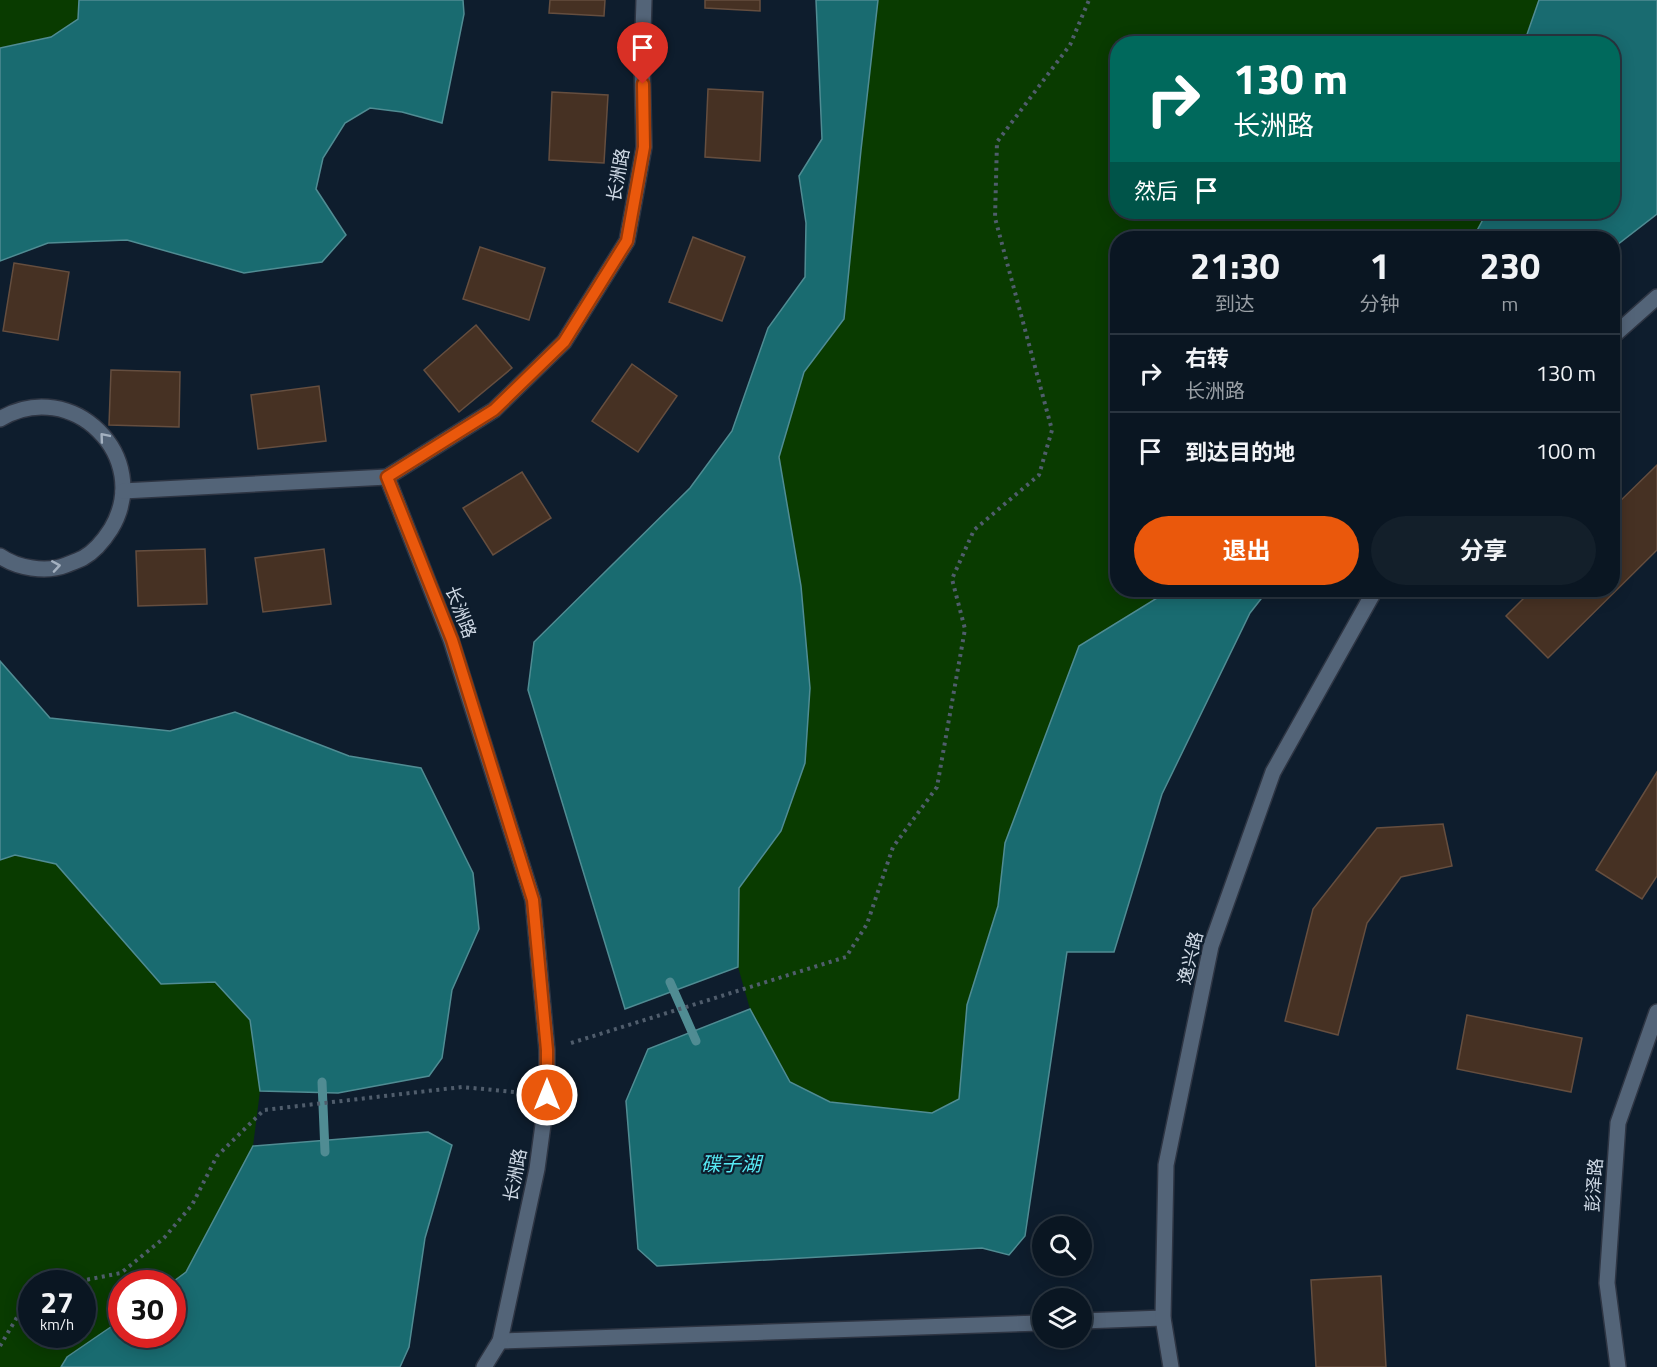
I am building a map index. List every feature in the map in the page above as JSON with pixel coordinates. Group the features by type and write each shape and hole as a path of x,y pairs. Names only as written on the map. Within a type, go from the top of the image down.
{"street":[{"name":"长洲路","path":"484,1367 500,1341 537,1169 547,1095 547,1050 533,900 452,640 387,477 494,410 564,342 627,241 644,147 642,63 644,0"},
{"path":"1620,330 1657,297"},
{"path":"0,419 12,412 38,406 64,409 89,421 108,440 120,464 123,491 118,517 105,540 84,557 59,567 32,568 7,561 0,556"},
{"path":"123,491 387,477"},
{"name":"逸兴路","path":"1171,1367 1163,1318 1166,1165 1211,946 1273,772 1372,597"},
{"name":"彭泽路","path":"1618,1367 1607,1283 1618,1123 1657,1012"},
{"path":"1092,1321 1163,1318"},
{"path":"500,1341 1032,1323"}],"path":[{"path":"547,1050 846,957 867,924 893,847 937,787 965,629 952,579 974,530 1039,475 1052,430 995,218 997,142 1070,45 1089,0"},
{"path":"96,1278 121,1273 164,1238 192,1204 217,1156 264,1110 462,1088 547,1095"},
{"path":"0,1346 18,1316"}],"green space":[{"path":"0,0 79,0 78,19 51,37 0,48"},
{"path":"878,0 1539,0 1526,36 1110,36 1110,219 1483,219 1477,231 1110,231 1110,597 1159,597 1079,646 1005,843 998,906 967,1005 959,1099 932,1113 831,1102 790,1082 750,1009 738,967 739,888 781,831 805,763 810,688 801,586 779,457 804,372 844,319"},
{"path":"15,855 56,864 161,984 215,981 250,1020 260,1091 253,1146 186,1272 186,1270 108,1270 108,1329 96,1337 96,1270 18,1270 18,1348 80,1348 67,1357 61,1367 0,1367 0,860"}],"water":[{"path":"79,0 463,0 464,14 442,123 402,112 370,108 345,123 323,158 316,189 346,235 322,262 244,273 127,240 48,243 0,261 0,48 51,37 78,19"},
{"path":"816,0 878,0 844,319 804,372 779,457 801,586 810,688 805,763 781,831 739,888 738,967 625,1009 528,690 534,642 690,488 732,431 768,328 805,277 806,223 799,176 822,139"},
{"path":"1539,0 1657,0 1657,214 1620,243 1620,231 1477,231 1483,219 1620,219 1620,36 1526,36"},
{"name":"碟子湖","path":"1159,597 1263,597 1250,613 1162,794 1114,952 1067,952 1025,1236 1009,1255 982,1248 657,1266 638,1249 626,1101 648,1049 750,1009 790,1082 830,1102 932,1113 959,1099 967,1005 998,906 1005,843 1079,646"},
{"path":"0,661 50,718 170,731 235,712 349,756 421,768 473,873 479,929 452,990 442,1058 429,1076 338,1093 260,1091 250,1020 215,982 161,984 56,864 15,855 0,860"},
{"path":"428,1132 452,1145 425,1238 409,1347 400,1367 61,1367 67,1357 80,1348 96,1348 96,1337 108,1329 108,1348 186,1348 186,1272 253,1146"}],"building":[{"path":"550,0 605,0 604,16 549,13"},
{"path":"705,0 760,0 760,11 705,8"},
{"path":"708,89 763,92 760,161 705,157"},
{"path":"552,92 608,95 604,163 549,160"},
{"path":"693,237 745,257 722,321 669,302"},
{"path":"480,247 545,268 529,320 463,299"},
{"path":"14,263 69,272 58,340 3,331"},
{"path":"476,325 512,368 459,412 424,370"},
{"path":"632,364 677,396 638,452 592,421"},
{"path":"111,370 180,372 179,427 109,425"},
{"path":"319,386 326,441 258,449 251,395"},
{"path":"1657,465 1657,550 1620,587 1620,501"},
{"path":"522,472 551,518 493,555 463,508"},
{"path":"205,549 207,604 138,606 136,551"},
{"path":"324,549 331,604 263,612 255,558"},
{"path":"1525,597 1610,597 1548,658 1506,616"},
{"path":"1657,772 1657,876 1642,899 1596,870"},
{"path":"1443,824 1452,866 1401,877 1367,923 1338,1035 1285,1021 1313,909 1377,828"},
{"path":"1467,1015 1582,1038 1571,1092 1457,1069"},
{"path":"1381,1276 1386,1367 1316,1367 1311,1280"}],"waterway":[{"path":"670,982 696,1041"},
{"path":"322,1082 325,1152"}],"route":[{"path":"547,1095 547,1050 533,900 452,640 387,477 494,410 564,342 627,241 644,147 643,84"}]}
